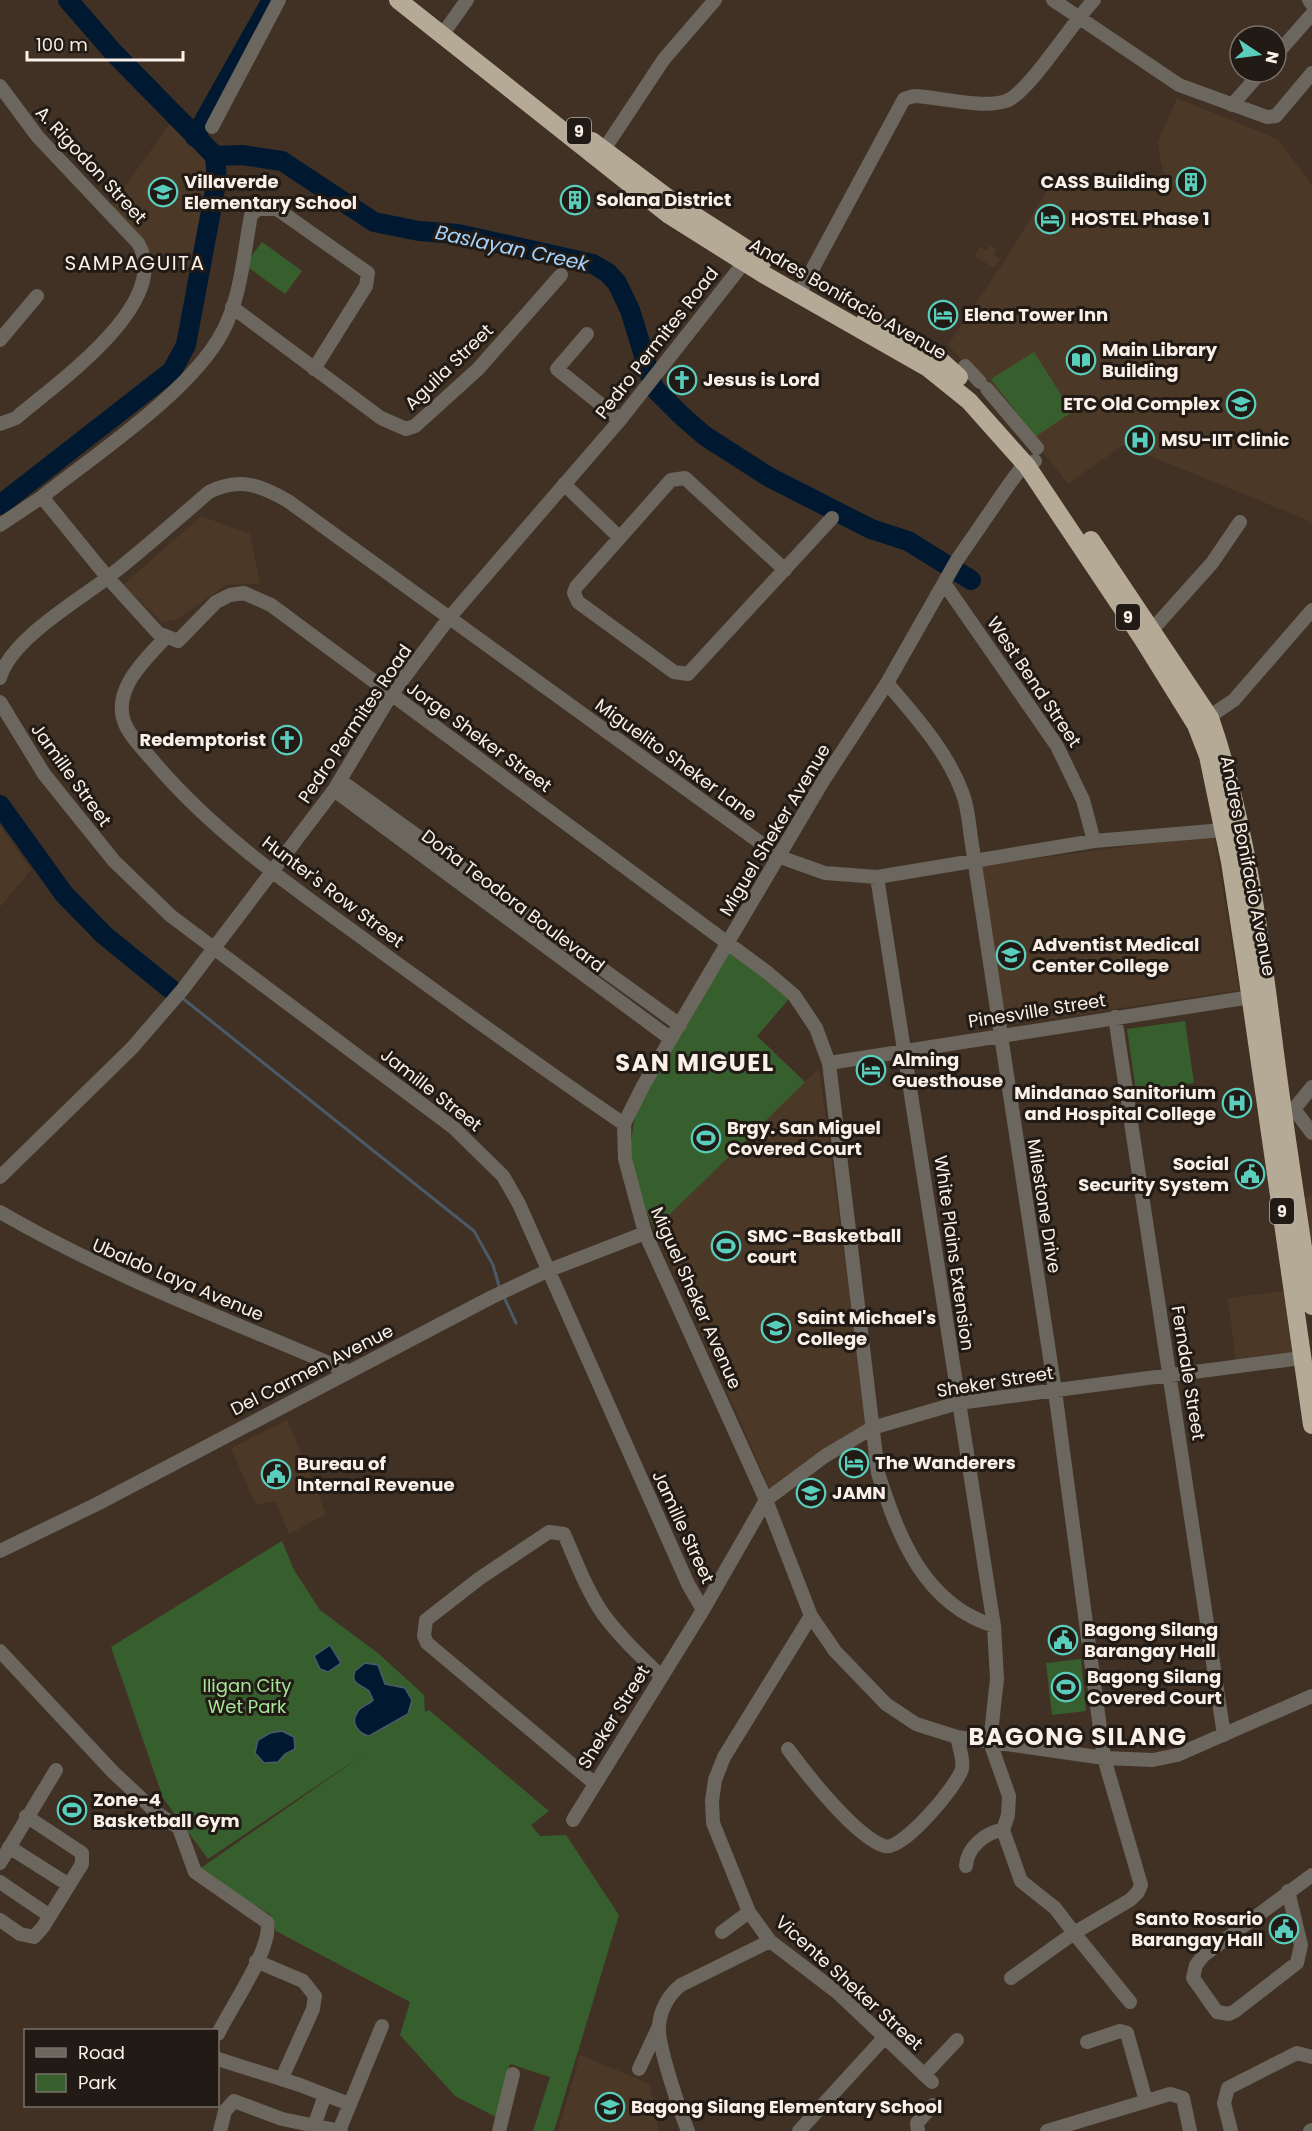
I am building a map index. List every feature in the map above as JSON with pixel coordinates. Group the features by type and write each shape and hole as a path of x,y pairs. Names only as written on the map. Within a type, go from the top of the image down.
{"highway":[{"name":"Andres Bonifacio Avenue","path":"398,0 601,155"},
{"name":"Andres Bonifacio Avenue","path":"414,0 601,155 669,215 802,289 940,360 977,393 1033,458 1152,630 1221,751 1244,852 1263,961 1281,1110 1312,1306"},
{"name":"Andres Bonifacio Avenue","path":"1033,458 1142,638 1203,721 1251,996 1281,1110 1294,1290 1301,1358 1312,1425"}],"street":[{"path":"212,127 279,0"},
{"path":"447,28 467,0"},
{"path":"601,155 664,60 716,0"},
{"path":"1053,0 1076,18 1179,85 1267,117 1276,116 1312,73"},
{"path":"802,289 904,99 914,96 986,103 1005,102 1024,89 1076,18 1094,0"},
{"path":"1309,0 1312,4"},
{"path":"1288,41 1312,14"},
{"path":"1232,105 1250,84"},
{"name":"A. Rigodon Street","path":"0,86 38,136 138,243 144,254 146,266 142,286 129,313 105,341 16,418 0,424"},
{"path":"0,525 42,497 185,381 209,355 224,329 232,307 251,215 258,209 277,209 368,273 366,286 314,369"},
{"name":"Pedro Permites Road","path":"0,1177 132,1048 183,989 274,873 338,785 391,695 450,618 620,420 747,258"},
{"name":"Aguila Street","path":"232,307 381,418 406,429 415,426 478,369 561,275"},
{"path":"0,340 37,296"},
{"path":"587,334 557,369 620,420"},
{"path":"965,366 984,386 1033,458"},
{"name":"Miguel Sheker Avenue","path":"1033,458 1019,471 1000,496 950,572 887,683 823,781 671,1039 624,1124 625,1159 645,1233 766,1500 811,1616 835,1651 885,1704 916,1724 957,1737 1104,1758 1153,1760 1178,1755 1312,1696"},
{"path":"785,570 685,478 671,480 576,587 575,596 578,602 674,672 688,674 785,570 832,518"},
{"name":"Miguelito Sheker Lane","path":"108,578 209,492 224,485 244,482 263,487 288,501 780,857 825,873 877,877 1094,841 1223,830"},
{"path":"564,484 619,537"},
{"path":"42,497 108,578 158,633 166,637"},
{"path":"1152,630 1212,563 1240,522"},
{"name":"West Bend Street","path":"950,572 1058,746 1083,800 1094,841"},
{"path":"0,678 13,655 33,635 108,578"},
{"name":"Jorge Sheker Street","path":"166,637 178,641 216,602 230,595 244,593 258,597 305,629 391,695 729,942 794,995 816,1028 829,1063 878,1473 907,1548 929,1582 949,1605 974,1620 994,1626"},
{"path":"1203,721 1248,686 1312,610"},
{"name":"Hunter's Row Street","path":"166,637 133,675 126,688 122,710 123,720 129,732 180,792 205,818 274,873 556,1079 624,1124"},
{"name":"Milestone Drive","path":"887,683 918,720 955,776 963,794 1055,1391 1104,1758 1140,1885 1138,1892 1130,1900 1074,1933 1011,1978"},
{"name":"Jamille Street","path":"0,702 44,774 114,861 171,916 454,1128 503,1176 519,1204 688,1584 703,1610"},
{"name":"Doña Teodora Boulevard","path":"338,785 680,1025"},
{"name":"Doña Teodora Boulevard","path":"338,785 671,1039"},
{"name":"White Plains Extension","path":"877,877 906,1049 958,1403 994,1626 997,1679 990,1742"},
{"name":"Pinesville Street","path":"829,1063 1251,996"},
{"name":"Ferndale Street","path":"1115,1017 1224,1735"},
{"path":"1312,1087 1281,1110 1312,1133"},
{"name":"Ubaldo Laya Avenue","path":"0,1212 79,1256 200,1311 347,1371"},
{"name":"Del Carmen Avenue","path":"0,1551 97,1504 347,1371 506,1290 547,1271 645,1233"},
{"name":"Sheker Street","path":"573,1820 703,1610 766,1500 825,1456 872,1428 958,1403 1301,1358"},
{"path":"594,1783 427,1643 424,1636 426,1620 490,1571 549,1533 560,1532 564,1534 581,1575 603,1614 661,1676"},
{"name":"Vicente Sheker Street","path":"811,1616 724,1757 715,1780 712,1801 713,1823 749,1912 770,1941 838,1993 928,2078 957,2040"},
{"path":"0,1651 113,1772 158,1813 179,1828 195,1872 267,1922 268,1934 219,2032"},
{"path":"788,1749 831,1801 866,1835 887,1847 895,1846 906,1839 956,1781 962,1768 957,1737"},
{"path":"990,1742 1009,1796 1008,1815 1003,1830 1022,1881 1054,1908 1130,2002"},
{"path":"0,1863 26,1816 56,1770"},
{"path":"0,1920 20,1934 34,1937 50,1916 82,1864 82,1853 26,1816"},
{"path":"966,1866 969,1853 975,1845 996,1830 1003,1830"},
{"path":"9,1846 69,1886"},
{"path":"1288,1891 1301,1945 1297,1963 1235,2011 1229,2014 1217,2012 1193,1978 1196,1965 1203,1956 1288,1891 1312,1875"},
{"path":"0,1882 50,1916"},
{"path":"722,1932 749,1912"},
{"path":"639,2069 672,1991 770,1941"},
{"path":"256,1961 303,1981 315,1996 313,2009 282,2078"},
{"path":"220,2131 225,2111 234,2101 280,2125 314,2126 340,2131 382,2026"},
{"path":"659,2026 677,2101 688,2131"},
{"path":"1087,2042 1120,2031 1127,2033 1146,2101"},
{"path":"799,2131 884,2038"},
{"path":"1232,2131 1224,2103 1228,2088 1297,2053 1312,2057"},
{"path":"219,2060 282,2078 349,2104"},
{"path":"499,2131 513,2074"},
{"path":"1051,2130 1170,2094 1183,2098 1190,2131"},
{"path":"314,2126 325,2095"},
{"path":"918,2131 917,2123 933,2105"}],"shaded area":[{"path":"1177,98 1279,140 1312,185 1312,522 1123,445 1068,484 1016,418 948,345 1007,257 1048,189 1117,187 1171,191 1161,164 1158,141"},
{"name":"Villaverde Elementary School","path":"170,124 207,159 208,180 189,271 152,254 111,205"},
{"path":"990,245 997,249 993,254 1000,259 994,268 974,256 980,247 987,250"},
{"path":"201,516 250,534 260,584 226,585 176,620 162,622 123,585"},
{"path":"0,826 31,870 0,907"},
{"path":"1214,835 1239,990 1003,1026 981,866"},
{"name":"Saint Michael's College","path":"819,1068 867,1426 770,1489 655,1229"},
{"path":"1312,1196 1312,1246 1304,1197"},
{"path":"1285,1291 1293,1355 1236,1363 1228,1298"},
{"name":"Bureau of Internal Revenue","path":"287,1420 326,1514 289,1534 275,1501 256,1505 231,1448"},
{"name":"Bagong Silang Elementary School","path":"580,2055 650,2084 659,2131 558,2131"}],"green space":[{"path":"262,242 302,271 285,294 245,265"},
{"path":"1034,352 1072,412 1035,437 991,379"},
{"path":"730,949 789,999 757,1036 805,1082 655,1229 636,1184 631,1155 638,1106"},
{"path":"1185,1021 1194,1083 1136,1091 1127,1029"},
{"name":"Iligan City Wet Park","path":"282,1541 294,1570 320,1610 379,1654 424,1695 425,1712 429,1710 549,1811 531,1825 540,1836 566,1835 619,1915 554,2131 533,2131 550,2077 510,2064 496,2117 455,2096 400,2035 410,2002 276,1931 271,1915 198,1870 367,1752 208,1859 163,1798 111,1647"},
{"name":"Bagong Silang Covered Court","path":"1081,1659 1086,1711 1052,1715 1046,1663"}],"water":[{"path":"330,1645 341,1663 328,1672 320,1669 314,1656"},
{"path":"365,1663 378,1665 385,1684 405,1688 412,1700 408,1714 369,1736 359,1730 355,1724 358,1711 373,1700 369,1691 357,1684 354,1679 355,1671"},
{"path":"282,1731 294,1737 295,1749 285,1754 278,1762 264,1763 255,1753 258,1740 270,1733"}],"waterway":[{"path":"0,505 172,371 186,345 217,179 215,156 113,52 68,0"},
{"path":"195,137 272,0"},
{"name":"Baslayan Creek","path":"215,156 242,155 282,161 374,222 419,231 458,234 593,264 608,273 617,283 630,310 654,388 705,436 769,477 871,529 908,541 971,580"},
{"path":"0,805 64,894 104,935 173,991"},
{"path":"181,997 474,1231 493,1265 500,1289"},
{"path":"503,1295 516,1323"}],"place":[{"name":"CASS Building","path":"1191,182"},
{"name":"Villaverde Elementary School","path":"163,192"},
{"name":"Solana District","path":"575,200"},
{"name":"HOSTEL Phase 1","path":"1050,219"},
{"name":"Elena Tower Inn","path":"943,315"},
{"name":"Main Library Building","path":"1081,360"},
{"name":"Jesus is Lord","path":"682,380"},
{"name":"ETC Old Complex","path":"1241,404"},
{"name":"MSU-IIT Clinic","path":"1140,440"},
{"name":"Redemptorist","path":"287,740"},
{"name":"Adventist Medical Center College","path":"1011,955"},
{"name":"Alming Guesthouse","path":"871,1070"},
{"name":"Mindanao Sanitorium and Hospital College","path":"1237,1103"},
{"name":"Brgy. San Miguel Covered Court","path":"706,1138"},
{"name":"Social Security System","path":"1250,1174"},
{"name":"SMC -Basketball court","path":"726,1246"},
{"name":"Saint Michael's College","path":"776,1328"},
{"name":"The Wanderers","path":"854,1463"},
{"name":"Bureau of Internal Revenue","path":"276,1474"},
{"name":"JAMN","path":"811,1493"},
{"name":"Bagong Silang Barangay Hall","path":"1063,1640"},
{"name":"Bagong Silang Covered Court","path":"1066,1687"},
{"name":"Zone-4 Basketball Gym","path":"72,1810"},
{"name":"Santo Rosario Barangay Hall","path":"1284,1929"},
{"name":"Bagong Silang Elementary School","path":"610,2107"}],"district":[{"name":"SAMPAGUITA","path":"135,263"},
{"name":"SAN MIGUEL","path":"695,1063"},
{"name":"BAGONG SILANG","path":"1078,1737"}]}
